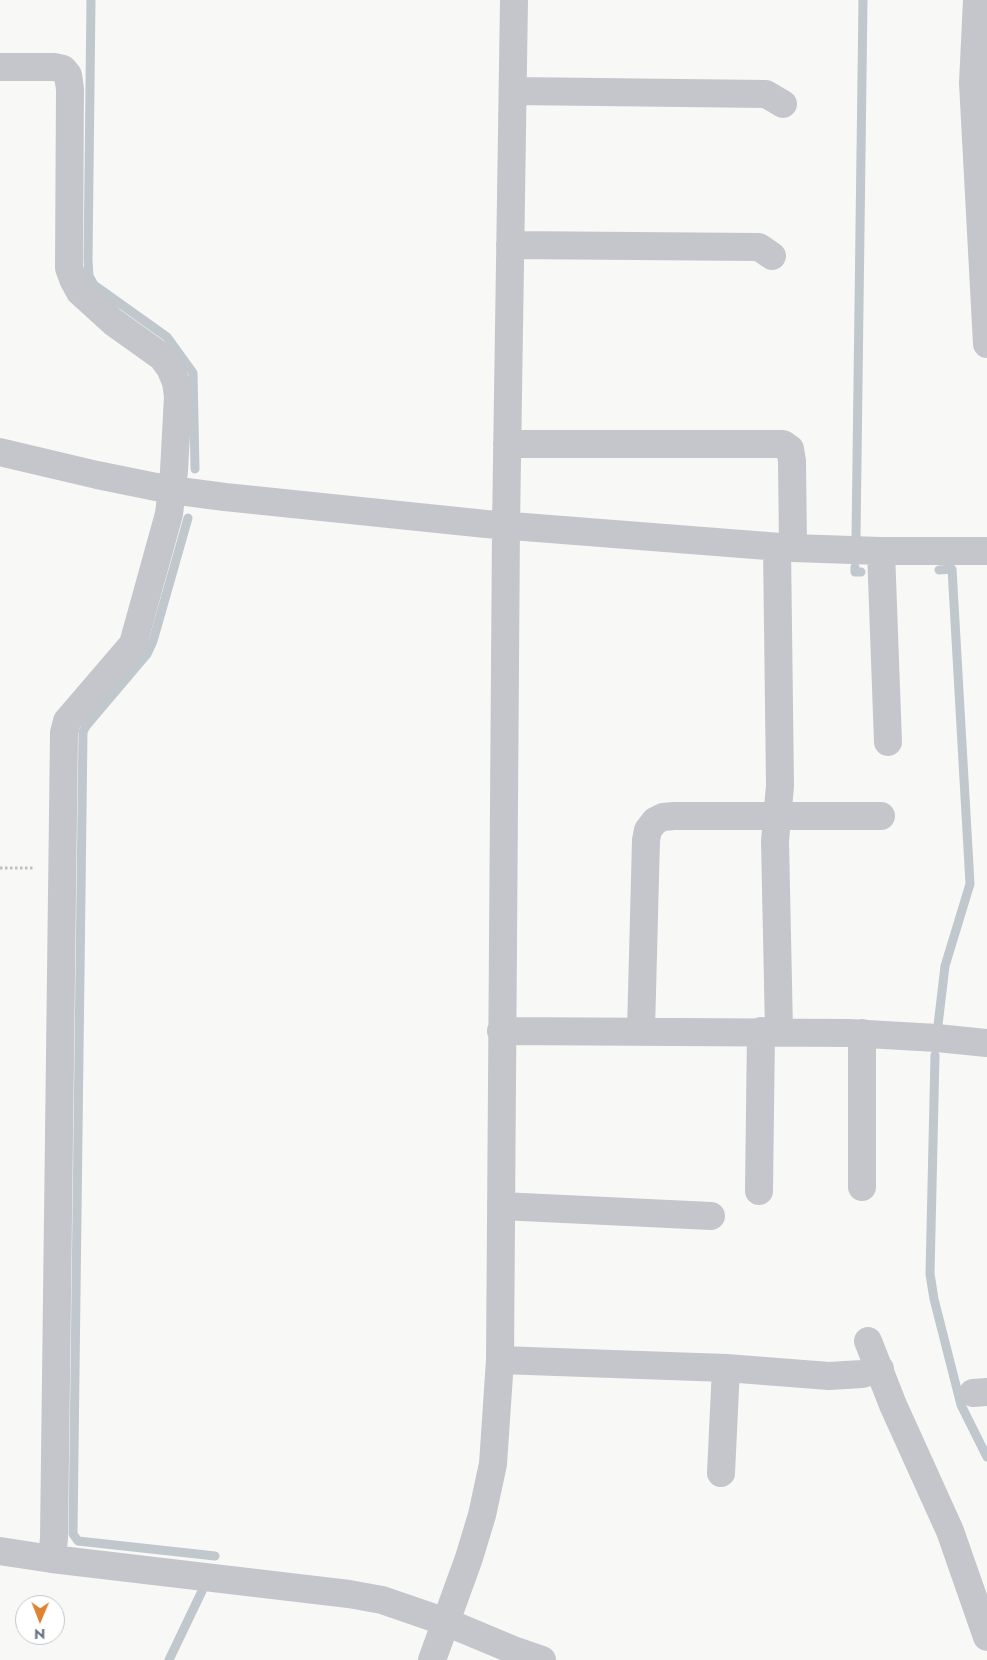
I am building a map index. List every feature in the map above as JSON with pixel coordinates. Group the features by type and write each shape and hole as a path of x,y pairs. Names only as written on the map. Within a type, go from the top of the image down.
{"street":[{"path":"432,1660 469,1558 482,1515 491,1473 500,1360 506,526 514,0"},
{"path":"978,0 987,344"},
{"path":"0,67 54,67 63,70 68,75 70,89 69,268 80,292 113,322 162,357 170,368 176,382 178,396 169,514 133,644 66,721 64,733 54,1538 52,1559"},
{"path":"514,91 766,94 783,104"},
{"path":"510,245 759,247 772,256"},
{"path":"507,444 783,444 790,449 792,461 785,547 780,786 775,841 770,1031 759,1191"},
{"path":"0,452 171,490 506,526 785,547 881,551 987,551"},
{"path":"881,551 888,742"},
{"path":"641,1031 646,840 648,830 655,821 663,817 776,818 881,816"},
{"path":"501,1031 862,1033 987,1043"},
{"path":"862,1033 862,1187"},
{"path":"501,1206 712,1216"},
{"path":"868,1341 950,1531 987,1637"},
{"path":"500,1360 726,1368 830,1376 862,1374 880,1369"},
{"path":"721,1473 726,1368"},
{"path":"0,1551 52,1559 349,1594 382,1600 446,1622 542,1660"}],"waterway":[{"path":"91,0 89,276 94,285 167,337 193,373 195,469"},
{"path":"856,536 863,0"},
{"path":"188,518 153,641 147,654 83,732 73,1534 78,1541 215,1556"},
{"path":"855,567 855,572 861,572"},
{"path":"938,1025 945,966 970,884 952,569 939,570"},
{"path":"935,1055 930,1274 934,1299 961,1405 987,1457"},
{"path":"169,1660 202,1591"}]}
